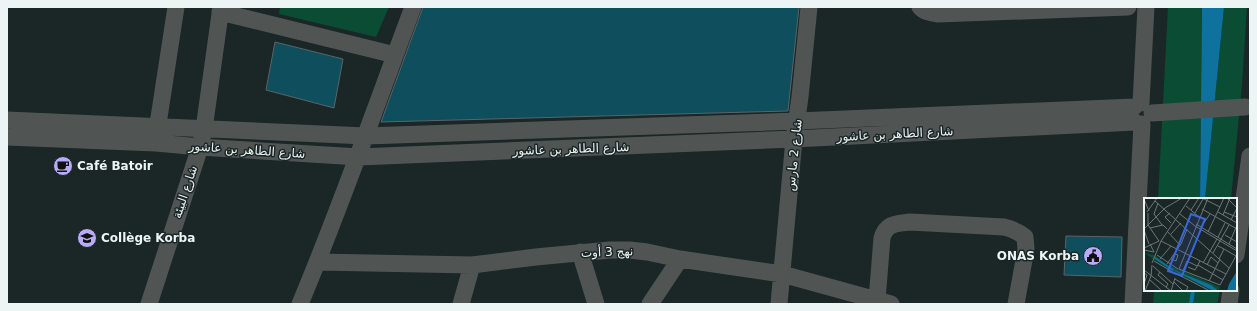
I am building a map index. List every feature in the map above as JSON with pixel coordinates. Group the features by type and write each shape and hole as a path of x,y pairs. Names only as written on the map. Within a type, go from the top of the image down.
{"street":[{"path":"156,143 176,7"},
{"path":"300,304 318,262 414,7"},
{"name":"شارع 2 مارس","path":"779,304 794,139 809,7"},
{"path":"920,7 922,10 938,14 1128,7"},
{"path":"1133,304 1144,114 1146,7"},
{"path":"220,9 395,55"},
{"name":"شارع البيئة","path":"148,304 200,147 204,129 220,9"},
{"path":"1144,114 1246,108"},
{"name":"شارع الطاهر بن عاشور","path":"7,120 366,136 797,121 1144,114"},
{"name":"شارع الطاهر بن عاشور","path":"7,137 156,143 358,157 794,139 1144,114"},
{"path":"1237,248 1250,156"},
{"path":"884,302 882,238 884,231 888,227 896,224 910,222 1004,227 1020,232 1024,237 1026,249 1016,304"},
{"name":"نهج 3 أوت","path":"318,262 472,265 580,252 630,250 782,274 884,302"},
{"path":"580,252 596,304"},
{"path":"650,304 680,259"},
{"path":"462,304 472,265"},
{"path":"1229,304 1231,291"}],"green space":[{"path":"280,7 389,7 376,37 279,14"},
{"path":"1168,7 1202,7 1200,198 1158,198"},
{"path":"1224,7 1247,7 1242,85 1231,198 1205,198"},
{"path":"1154,291 1220,291 1217,304 1153,304"}],"water":[{"path":"1202,7 1224,7 1205,198 1200,198"}],"building":[{"path":"423,7 799,7 788,111 381,122"},
{"path":"275,42 343,59 334,108 266,90"},
{"name":"ONAS Korba","path":"1066,236 1122,237 1121,277 1064,275"}],"waterway":[{"path":"1191,304 1193,291"}],"place":[{"name":"Café Batoir","path":"63,166"},
{"name":"Collège Korba","path":"87,238"},
{"name":"ONAS Korba","path":"1093,256"}]}
